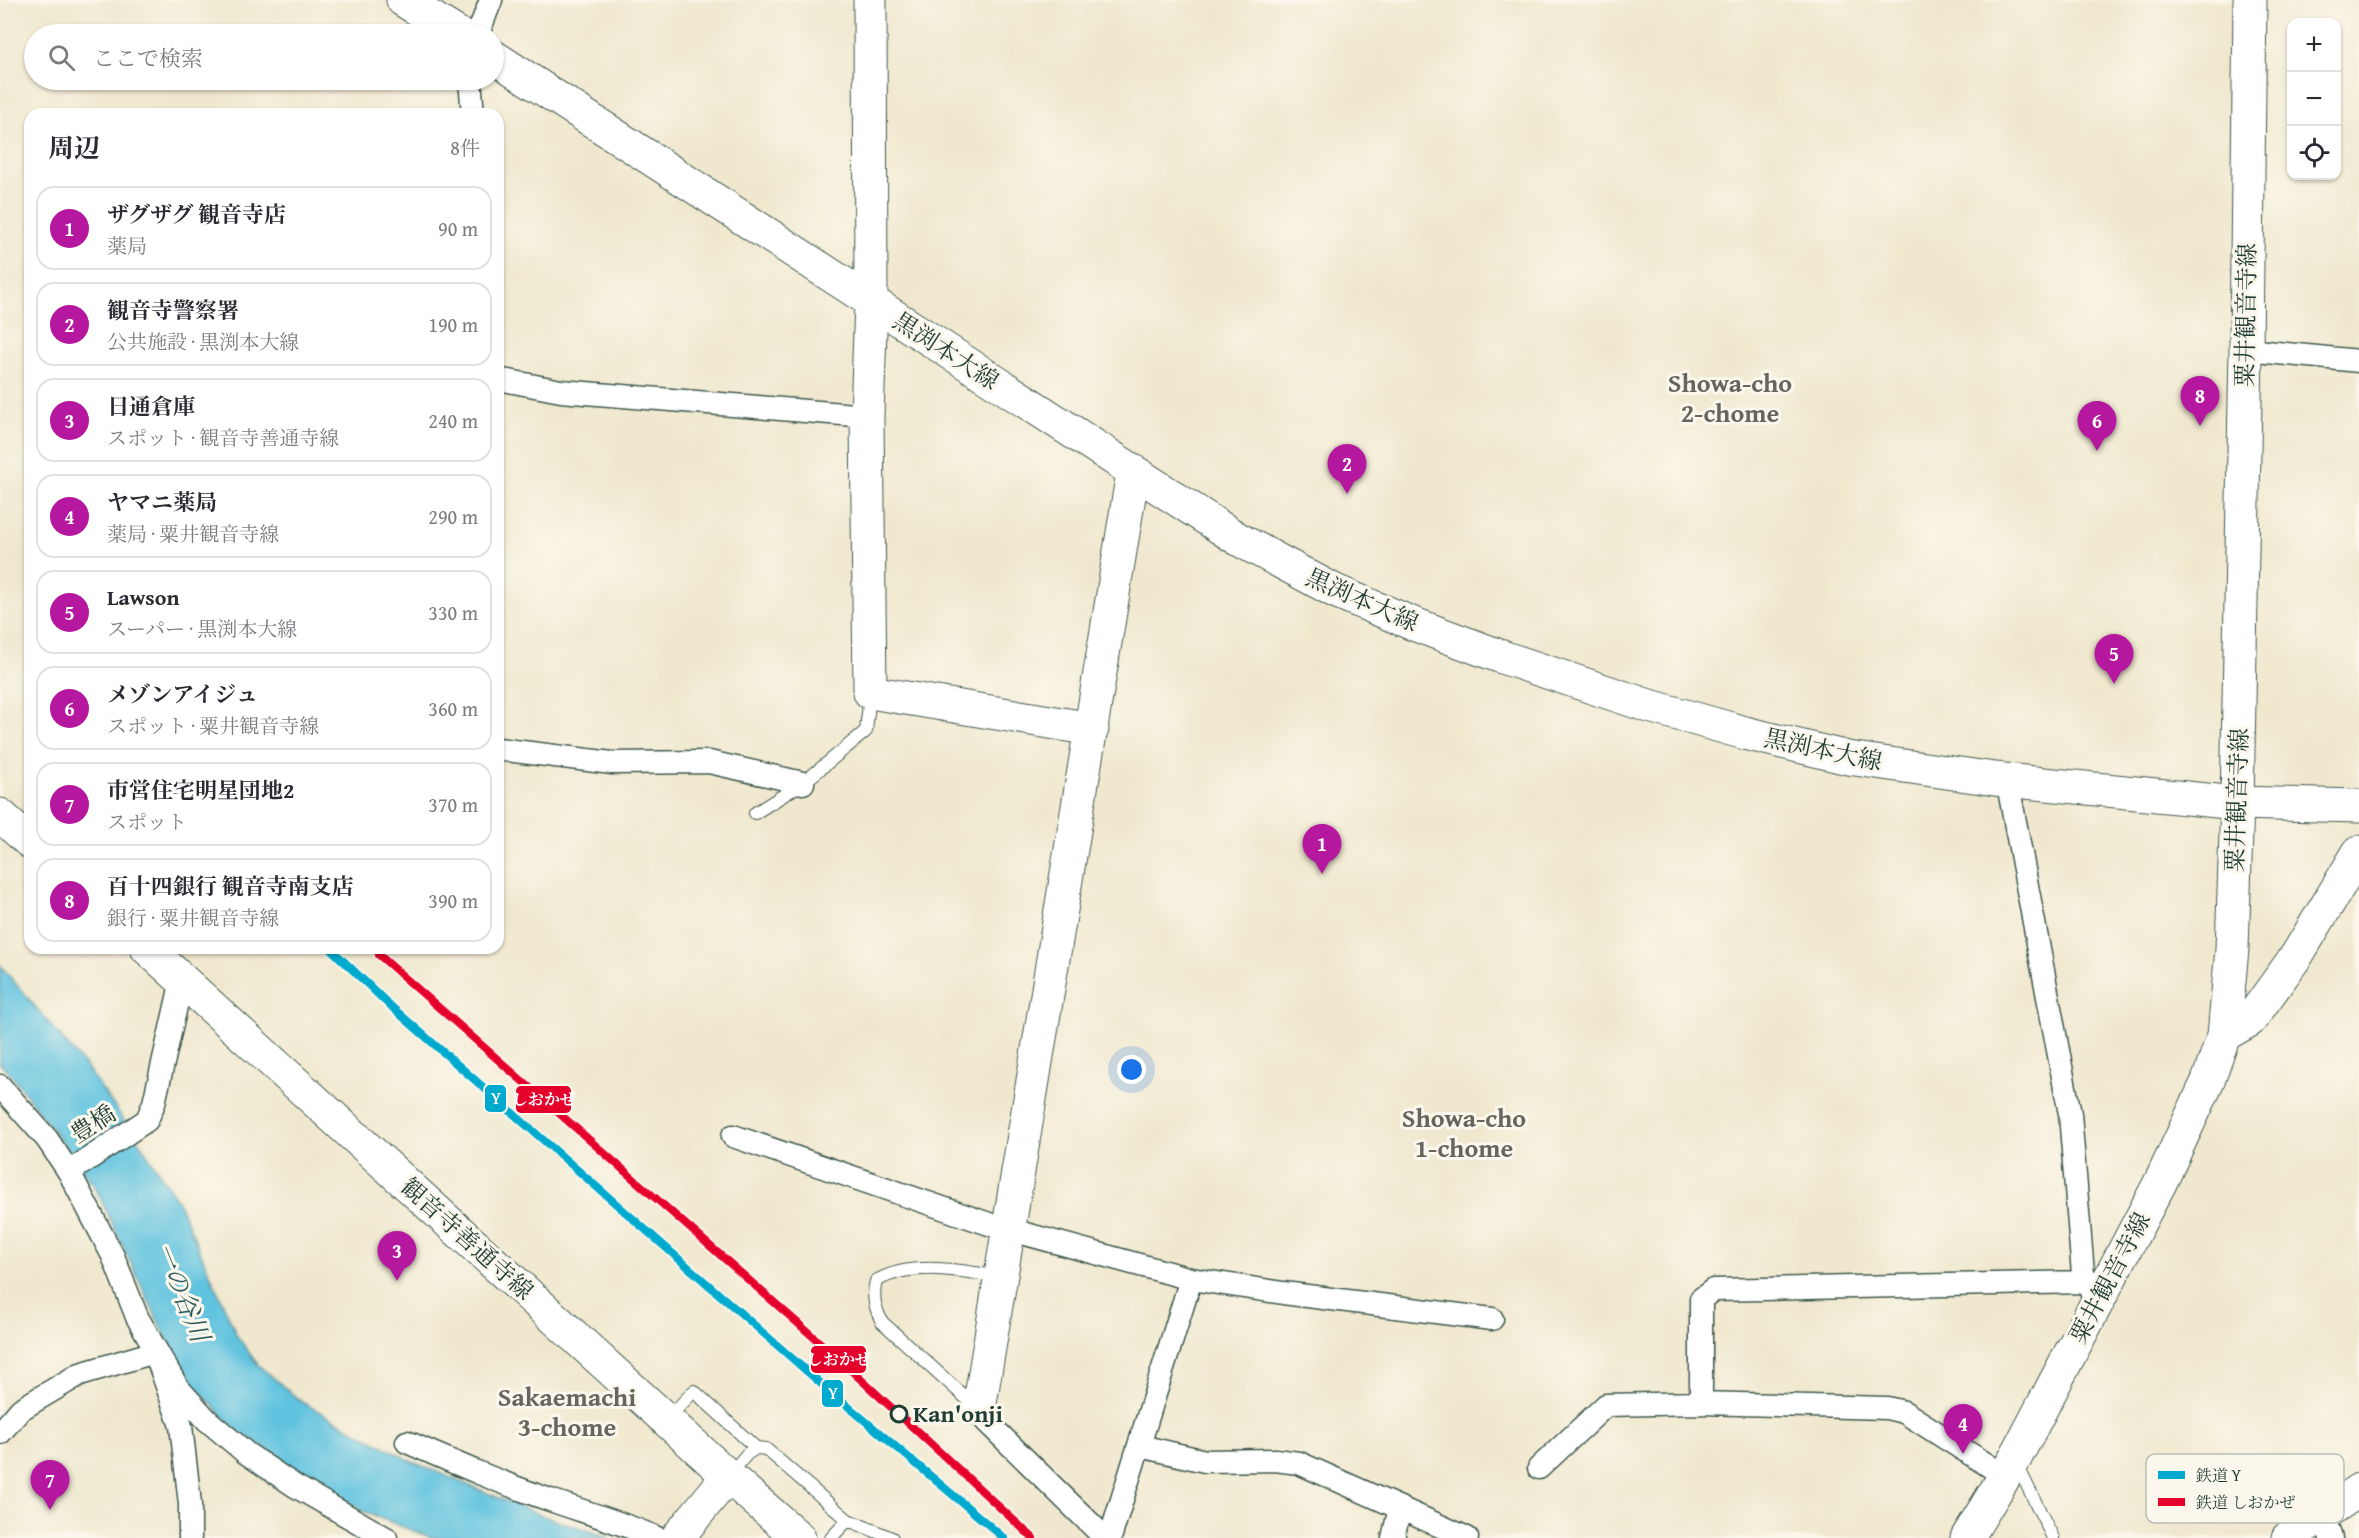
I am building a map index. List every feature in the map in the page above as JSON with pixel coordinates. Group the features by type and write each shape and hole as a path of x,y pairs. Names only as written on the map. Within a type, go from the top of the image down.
{"main road":[{"name":"黒渕本大線","path":"403,0 446,24"},
{"path":"870,0 871,302 867,416 870,692 1092,729"},
{"name":"粟井観音寺線","path":"1967,1538 2008,1471 2091,1292 2161,1181 2208,1081 2224,1035 2232,949 2237,803 2250,0"},
{"name":"黒渕本大線","path":"504,59 871,302 1238,539 1335,591 1451,638 1646,705 1745,733 1848,758 1995,779 2237,803 2359,806"},
{"path":"979,1410 1133,472"},
{"path":"0,815 24,837"},
{"path":"2224,1035 2250,1020 2296,955 2359,852"},
{"name":"観音寺善通寺線","path":"154,954 799,1538"},
{"path":"677,1538 728,1476"},
{"path":"2344,1507 2359,1490"},
{"path":"2288,1538 2327,1526"}],"street":[{"path":"483,24 491,0"},
{"path":"471,90 472,108"},
{"path":"2246,350 2359,361"},
{"path":"504,380 561,391 867,416"},
{"path":"504,750 612,763 709,762 803,783"},
{"path":"1701,1404 1701,1299 1713,1290 2091,1292 2083,1274 2070,1114 2010,795"},
{"name":"豊橋","path":"69,1172 147,1120 154,1104 182,980"},
{"path":"0,1086 47,1139 69,1172 103,1235 137,1317 155,1352 178,1388 207,1420 246,1454 382,1537"},
{"path":"734,1136 1009,1229 1191,1279 1282,1293 1492,1319"},
{"path":"979,1410 986,1421 1107,1538 1140,1446 1191,1279"},
{"path":"0,1433 21,1409 80,1374 155,1352"},
{"path":"155,1352 181,1426 190,1504 190,1538"},
{"path":"1539,1468 1606,1405 1701,1404 1887,1408 1904,1412 2008,1471"},
{"path":"407,1442 485,1476 554,1502 623,1523 657,1538"},
{"path":"1140,1446 1205,1461 1275,1460 1299,1463 1467,1538"},
{"path":"1393,1538 1400,1508"}],"lane":[{"path":"755,813 803,783 866,730 870,692"},
{"path":"979,1410 882,1322 874,1305 874,1290 876,1281 888,1274 915,1269 1001,1277"},
{"path":"666,1420 693,1391 756,1448 766,1449 848,1520 892,1538"},
{"path":"728,1476 747,1454 756,1448"},
{"path":"2008,1471 2022,1475 2053,1538"},
{"path":"831,1538 848,1520"}],"water":[{"name":"一の谷川","path":"0,965 86,1067 179,1203 237,1336 258,1365 303,1403 413,1462 540,1515 611,1538 432,1538 362,1511 233,1428 186,1376 95,1187 13,1077 0,1064"}],"rail line":[{"name":"Y","path":"336,954 386,1002 818,1381 1004,1538"},
{"name":"しおかぜ","path":"379,955 842,1362 1033,1538"}],"place":[{"name":"百十四銀行 観音寺南支店","path":"2200,426"},
{"name":"メゾンアイジュ","path":"2097,451"},
{"name":"観音寺警察署","path":"1347,494"},
{"name":"Lawson","path":"2114,684"},
{"name":"ザグザグ 観音寺店","path":"1322,874"},
{"name":"日通倉庫","path":"397,1281"},
{"name":"Kan'onji","path":"899,1414"},
{"name":"ヤマニ薬局","path":"1963,1454"},
{"name":"市営住宅明星団地2","path":"50,1510"}],"district":[{"name":"Showa-cho 2-chome","path":"1730,398"},
{"name":"Showa-cho 1-chome","path":"1464,1133"},
{"name":"Sakaemachi 3-chome","path":"567,1412"}]}
